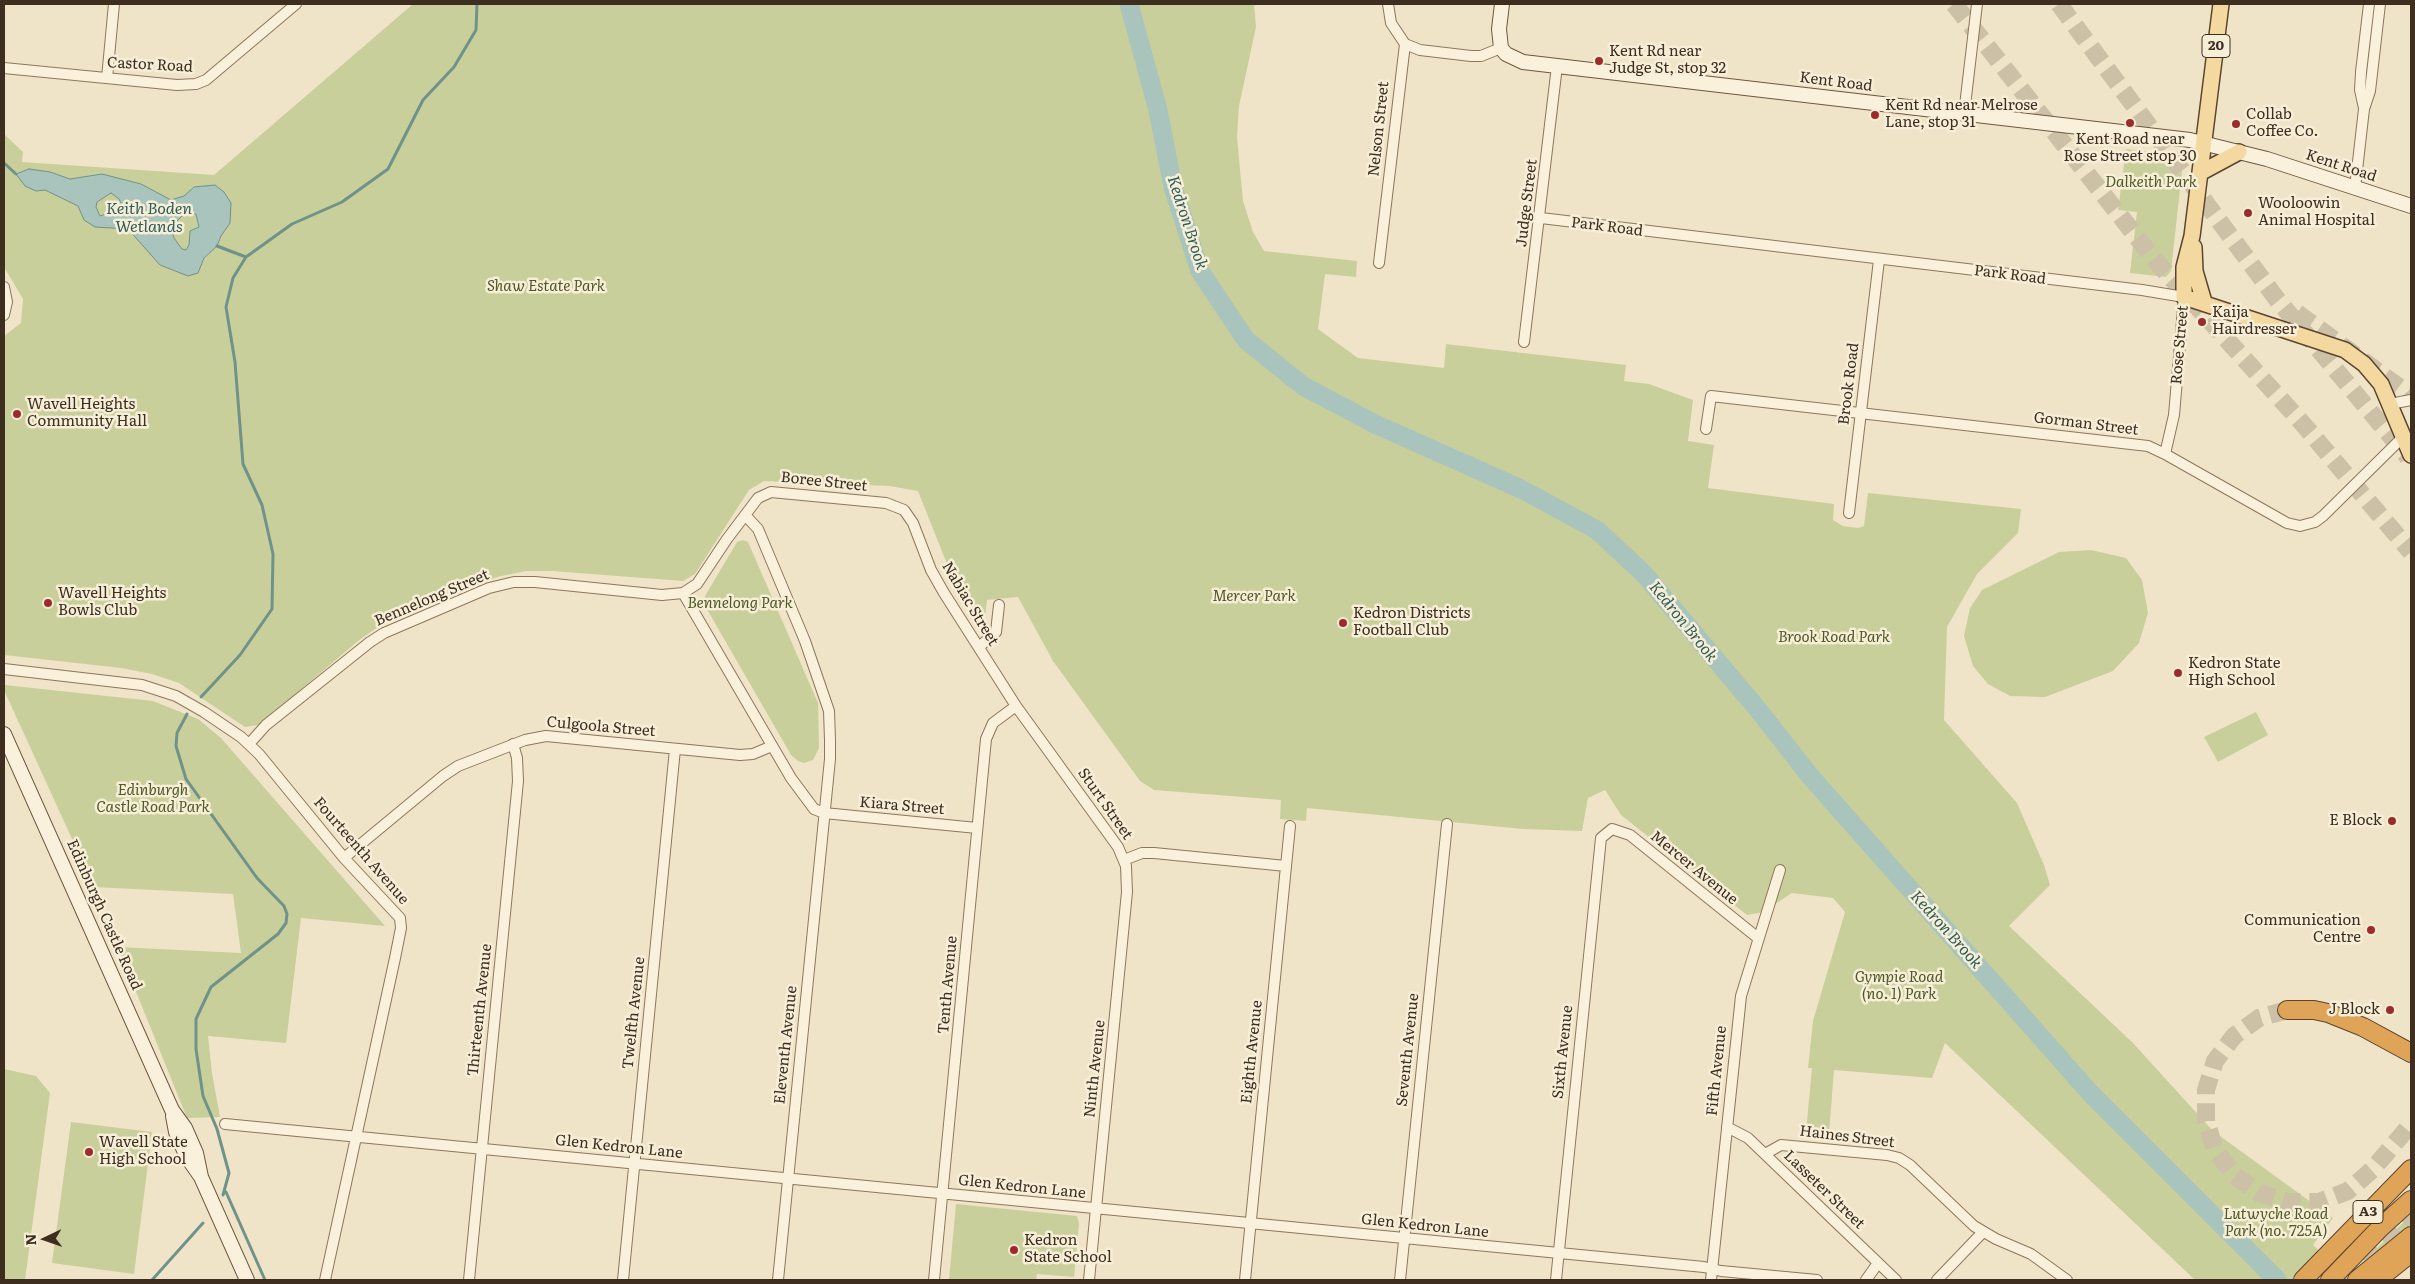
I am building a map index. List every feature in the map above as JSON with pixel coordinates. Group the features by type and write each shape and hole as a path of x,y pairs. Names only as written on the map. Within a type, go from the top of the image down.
{"highway":[{"path":"2287,1010 2314,1010 2328,1013 2363,1027 2411,1053"},
{"name":"A3","path":"2303,1280 2411,1169"},
{"name":"A3","path":"2334,1275 2380,1228 2411,1200"},
{"path":"2357,1280 2411,1236"},
{"path":"2377,1280 2411,1253"},
{"path":"2397,1280 2411,1268"}],"main road":[{"name":"Rose Street","path":"2184,297 2184,266 2192,236 2221,4"},
{"path":"2200,173 2238,152"},
{"name":"Rose Street","path":"2192,236 2195,270 2204,302"},
{"name":"Park Road","path":"2184,297 2204,302 2345,350 2370,371 2381,384 2411,455"}],"street":[{"path":"107,78 114,4"},
{"name":"Castor Road","path":"4,68 177,85 201,82 296,4"},
{"path":"1388,4 1391,23 1406,44 1420,50 1471,56 1487,54 1501,48 1499,29 1502,4"},
{"path":"1964,114 1976,4"},
{"path":"2364,109 2360,90 2369,4"},
{"path":"2355,188 2364,109 2370,91 2380,4"},
{"name":"Nelson Street","path":"1379,263 1406,44"},
{"name":"Kent Road","path":"1501,48 1506,54 1523,62 2204,143 2411,206"},
{"name":"Judge Street","path":"1524,342 1541,218 1557,66"},
{"name":"Park Road","path":"1541,218 2184,297"},
{"name":"Brook Road","path":"1849,513 1879,260"},
{"path":"4,287 7,302 4,315"},
{"name":"Rose Street","path":"2165,454 2174,415 2184,297"},
{"name":"Gorman Street","path":"1706,429 1711,396 2148,446 2287,523 2300,526 2315,522 2324,516 2404,436"},
{"path":"2390,404 2411,400"},
{"name":"Boree Street","path":"745,514 758,498 771,492 886,503 898,507 907,513"},
{"name":"Nabiac Street","path":"907,513 917,532 931,570 1016,706"},
{"path":"745,514 697,584 683,593 803,796 814,809 824,813"},
{"name":"Eleventh Avenue","path":"745,514 758,529 804,641 829,711 830,759 778,1280"},
{"name":"Bennelong Street","path":"249,744 266,725 370,642 384,633 489,588 514,582 535,582 662,595 683,593"},
{"path":"979,648 996,632 999,606"},
{"name":"Fourteenth Avenue","path":"4,669 155,688 176,696 204,712 249,744 344,858 398,915 402,925 325,1280"},
{"name":"Tenth Avenue","path":"934,1280 987,733 998,718 1016,706"},
{"name":"Sturt Street","path":"1016,706 1113,840 1124,860 1142,853 1154,852 1286,866"},
{"name":"Culgoola Street","path":"344,858 443,776 458,766 513,744 546,736 746,755 772,746"},
{"name":"Edinburgh Castle Road","path":"5,742 172,1110 176,1132 187,1157 201,1177 247,1280"},
{"name":"Thirteenth Avenue","path":"469,1280 518,781 517,758 513,744"},
{"name":"Twelfth Avenue","path":"623,1280 675,749"},
{"name":"Kiara Street","path":"824,813 978,828"},
{"name":"Seventh Avenue","path":"1400,1280 1446,824"},
{"name":"Eighth Avenue","path":"1245,1280 1290,826"},
{"name":"Mercer Avenue","path":"1608,831 1618,830 1630,835 1758,938"},
{"name":"Sixth Avenue","path":"1556,1280 1598,852 1601,838 1608,831"},
{"name":"Ninth Avenue","path":"1089,1280 1128,892 1124,860"},
{"name":"Fifth Avenue","path":"1711,1275 1740,996 1780,870"},
{"name":"Glen Kedron Lane","path":"225,1124 1704,1268 1711,1275 1817,1280"},
{"name":"Lasseter Street","path":"1727,1127 1748,1138 1896,1280"},
{"name":"Haines Street","path":"1765,1154 1781,1145 1893,1156 1910,1165 1963,1217 1983,1232 2031,1254 2067,1280"},
{"path":"1936,1280 1983,1232"},
{"path":"1866,1280 1878,1263"}],"green space":[{"path":"413,4 1254,4 1256,27 1239,106 1237,137 1243,201 1253,232 1264,251 1357,261 1356,277 1325,274 1318,329 1358,358 1444,368 1446,344 1626,365 1624,381 1649,384 1693,400 1688,441 1714,445 1708,488 1834,504 1833,520 1843,526 1858,528 1864,526 1868,493 2021,509 2018,533 1977,574 1947,627 1944,720 2017,803 2044,865 2050,885 2009,926 2133,1043 2213,1131 2333,1218 2313,1245 2347,1277 2411,1215 2411,1232 2356,1280 2195,1280 1945,1043 1932,1078 1834,1070 1829,1134 1806,1132 1812,1068 1808,1068 1813,1021 1845,912 1833,898 1792,893 1763,912 1747,915 1621,815 1605,790 1588,798 1582,831 1523,829 1307,808 1306,821 1280,819 1281,800 1154,790 1140,781 1053,661 1018,597 987,600 985,617 978,616 945,559 918,491 890,486 764,481 749,490 695,574 683,581 552,571 526,571 497,577 382,624 358,641 259,725 245,727 179,683 152,674 121,668 4,655 4,336 21,323 23,299 4,267 4,134 23,152 22,162 214,175"},
{"name":"Dalkeith Park","path":"2126,149 2177,155 2183,162 2171,271 2166,277 2130,273 2137,212 2118,210"},
{"name":"Bennelong Park","path":"743,540 748,542 818,703 819,748 813,760 804,763 791,755 704,604 705,596 737,542"},
{"path":"2091,550 2126,558 2142,580 2148,613 2139,643 2113,671 2045,697 2010,696 1988,684 1973,666 1964,636 1970,608 1982,590 2059,552"},
{"name":"Edinburgh Castle Road Park","path":"5,685 153,701 198,719 221,738 385,926 301,918 286,1043 208,1036 220,1117 187,1118 118,947 241,953 233,894 94,887 4,690"},
{"path":"2256,712 2268,735 2218,762 2204,737"},
{"path":"4,1069 36,1076 50,1093 25,1280 4,1280"},
{"path":"71,1122 152,1132 134,1274 52,1263"},
{"name":"Kedron State School","path":"956,1204 1077,1216 1079,1223 1074,1277 1037,1274 1036,1280 949,1280"}],"water":[{"name":"Keith Boden Wetlands","path":"29,169 50,172 70,179 102,174 141,184 171,200 184,196 194,187 215,185 224,192 231,203 230,223 217,246 204,258 198,273 188,276 160,265 128,229 95,227 84,220 78,206 45,190 36,191 25,186 16,174","holes":["111,193 121,203 118,210 100,216 96,207 97,202","191,213 196,214 199,227 190,231 189,245 186,250 182,249 174,238 171,227 182,216"]}],"waterway":[{"path":"201,697 240,655 272,609 273,554 262,505 243,464 235,362 226,307 233,278 246,257 292,224 342,202 388,169 423,100 454,67 476,30 477,4"},
{"name":"Kedron Brook","path":"1129,4 1158,110 1173,187 1200,271 1246,340 1303,386 1375,424 1521,489 1597,530 1644,574 1760,712 1810,776 2092,1095 2277,1280"},
{"path":"4,163 16,174"},
{"path":"217,246 246,257"},
{"path":"187,714 177,733 176,746 186,779 257,878 284,906 287,914 286,923 278,934 211,987 196,1019 196,1049 203,1096 217,1129 229,1173 223,1195"},
{"path":"226,1192 265,1280"},
{"path":"152,1280 203,1223"}],"tunnel":[{"path":"1954,4 2154,259 2303,424 2411,552"},
{"path":"2059,4 2276,298 2408,457"},
{"path":"2297,313 2399,387 2411,400"},
{"path":"2287,1010 2259,1018 2234,1036 2215,1061 2206,1090 2206,1121 2215,1150 2234,1175 2259,1193 2288,1202 2319,1202 2348,1191 2372,1170 2411,1124"},
{"path":"2346,1280 2411,1210"}],"place":[{"name":"Kent Rd near Judge St, stop 32","path":"1599,61"},
{"name":"Kent Rd near Melrose Lane, stop 31","path":"1875,115"},
{"name":"Kent Road near Rose Street stop 30","path":"2130,123"},
{"name":"Collab Coffee Co.","path":"2236,124"},
{"name":"Wooloowin Animal Hospital","path":"2248,213"},
{"name":"Kaija Hairdresser","path":"2202,322"},
{"name":"Wavell Heights Community Hall","path":"17,414"},
{"name":"Wavell Heights Bowls Club","path":"48,603"},
{"name":"Kedron Districts Football Club","path":"1343,623"},
{"name":"Kedron State High School","path":"2178,673"},
{"name":"E Block","path":"2392,821"},
{"name":"Communication Centre","path":"2371,930"},
{"name":"J Block","path":"2390,1010"},
{"name":"Wavell State High School","path":"89,1152"},
{"name":"Kedron State School","path":"1014,1250"}],"park label":[{"name":"Shaw Estate Park","path":"546,287"},
{"name":"Mercer Park","path":"1254,597"},
{"name":"Brook Road Park","path":"1834,638"},
{"name":"Gympie Road (no. 1) Park","path":"1899,986"},
{"name":"Lutwyche Road Park (no. 725A)","path":"2276,1224"}]}
